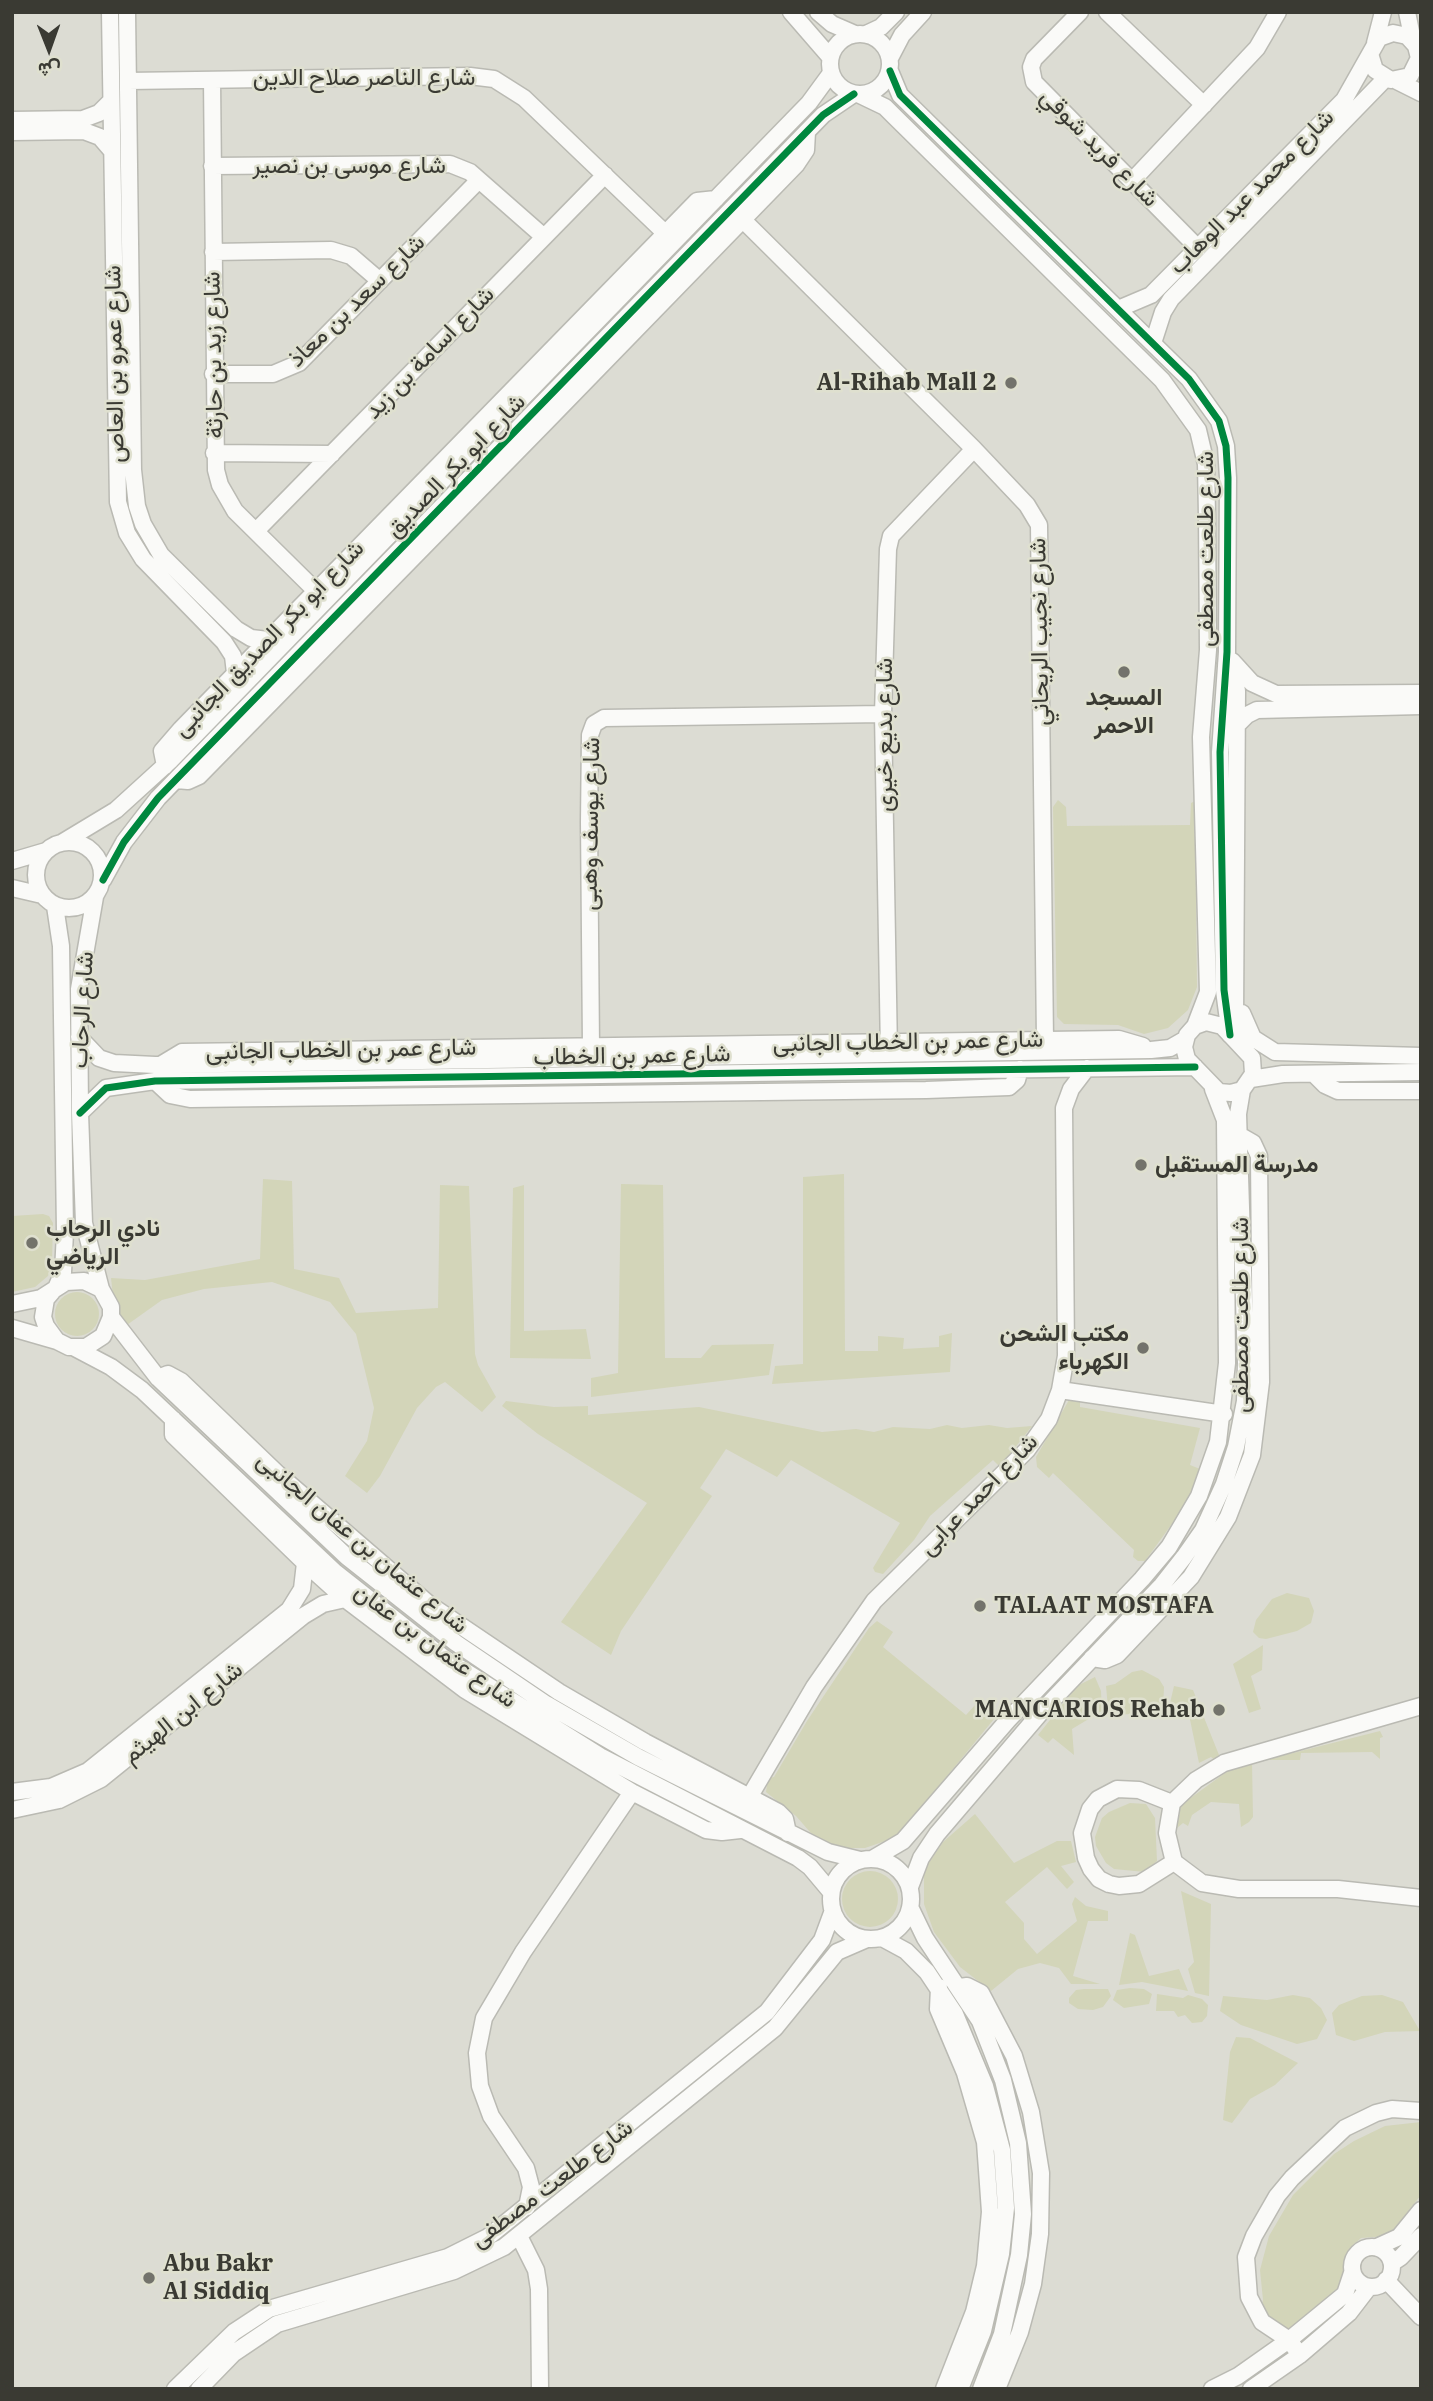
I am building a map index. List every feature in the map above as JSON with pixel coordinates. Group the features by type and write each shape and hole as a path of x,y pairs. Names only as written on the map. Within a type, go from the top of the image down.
{"street":[{"name":"شارع عمرو بن العاص","path":"110,12 116,471 121,518 143,559 229,649 235,673"},
{"name":"شارع عمرو بن العاص","path":"127,12 133,479 143,524 161,555 236,629 251,638 268,640"},
{"path":"791,12 831,65 840,87 857,95 882,86 902,35 923,12"},
{"path":"818,12 832,24 882,43 890,65"},
{"path":"831,65 837,45 881,27 896,12"},
{"name":"شارع فريد شوقي","path":"1080,12 1034,59 1031,75 1034,82 1198,248"},
{"path":"1107,12 1203,105"},
{"name":"شارع محمد عبد الوهاب","path":"1118,309 1151,295 1344,100 1373,50 1383,12"},
{"path":"1391,80 1414,71 1417,49 1407,12"},
{"path":"1132,181 1257,48 1274,14"},
{"path":"1417,49 1393,33 1373,50 1375,70 1421,93"},
{"name":"شارع ابو بكر الصديق","path":"63,842 116,810 165,765 809,103 831,65"},
{"name":"شارع طلعت مصطفى","path":"890,65 900,95 1153,343 1198,390 1219,421 1226,446 1229,516 1226,658 1220,752 1224,990 1230,1035"},
{"name":"شارع الناصر صلاح الدين","path":"128,81 470,76 494,79 515,90 665,233"},
{"name":"شارع زيد بن حارثة","path":"212,80 216,470 226,499 316,591"},
{"name":"شارع محمد عبد الوهاب","path":"1153,343 1163,312 1171,299 1391,80"},
{"name":"شارع ابو بكر الصديق","path":"103,880 133,829 176,780 807,132 832,107 857,95"},
{"name":"شارع طلعت مصطفى","path":"857,95 885,107 1179,399 1193,419 1203,443 1208,516 1208,650 1201,737 1208,992 1195,1026"},
{"path":"12,120 83,119 99,113 111,101"},
{"path":"12,132 84,131 100,137 112,150"},
{"name":"شارع ابو بكر الصديق الجانبى","path":"176,780 188,781 200,776 802,158 807,132"},
{"name":"شارع موسى بن نصير","path":"212,166 438,163 460,167 479,180 544,237"},
{"name":"شارع اسامة بن زيد","path":"256,531 605,175"},
{"name":"شارع سعد بن معاذ","path":"214,373 274,373 291,368 479,180"},
{"name":"شارع ابو بكر الصديق الجانبى","path":"165,765 161,756 164,746 235,673 697,201 716,199"},
{"name":"شارع نجيب الريحاني","path":"742,219 974,449 1027,505 1039,525 1045,1040"},
{"path":"213,252 331,250 351,256 380,281"},
{"path":"114,258 122,261 130,258"},
{"path":"114,280 122,276 131,280"},
{"path":"584,336 598,349"},
{"name":"شارع بديع خيرى","path":"888,1049 883,714 887,556 891,536 974,449"},
{"path":"215,453 331,454"},
{"path":"1208,516 1229,516"},
{"path":"1226,658 1261,688 1276,694 1421,693"},
{"path":"1226,658 1237,685 1235,1018 1242,1047"},
{"path":"1276,694 1286,687 1300,684 1421,683"},
{"path":"1235,727 1247,715 1257,710 1421,706"},
{"name":"شارع يوسف وهبى","path":"591,1047 589,822 590,735 594,724 604,718 883,714"},
{"path":"12,861 46,851 63,842 88,847 97,856 103,880 95,897 72,909 55,906 42,895 12,888"},
{"path":"42,895 36,877 37,867 46,851"},
{"name":"شارع الرحاب","path":"95,897 82,965 80,1113 84,1223 101,1289"},
{"name":"شارع الرحاب","path":"55,906 61,946 65,1232 63,1272 55,1289"},
{"path":"1237,981 1245,1024 1253,1038 1267,1049 1283,1054 1421,1056"},
{"path":"1247,1084 1252,1058 1217,1023 1206,1022 1195,1026 1184,1040 1185,1053 1213,1088 1231,1093 1247,1084 1314,1074 1421,1072"},
{"name":"شارع عمر بن الخطاب","path":"79,1037 99,1058 114,1063 162,1064 663,1057 888,1049 1151,1050 1170,1048 1184,1040"},
{"name":"شارع عمر بن الخطاب الجانبى","path":"162,1064 183,1052 591,1047 888,1049 1045,1040 1118,1039 1151,1050"},
{"path":"663,1057 664,1074"},
{"name":"شارع احمد عرابى","path":"750,1796 814,1687 874,1601 1027,1450 1049,1419 1060,1390 1066,1356 1064,1108 1071,1089 1087,1068"},
{"name":"شارع عمر بن الخطاب","path":"80,1113 106,1088 155,1082 1195,1068"},
{"name":"شارع عمر بن الخطاب الجانبى","path":"155,1082 170,1096 190,1099 926,1090 1009,1087 1017,1080 1020,1069"},
{"path":"1314,1074 1325,1085 1338,1091 1421,1091"},
{"name":"شارع طلعت مصطفى","path":"910,1887 921,1858 937,1834 1091,1658 1162,1585 1184,1557 1208,1519 1228,1475 1245,1401 1239,1135 1247,1084"},
{"name":"شارع طلعت مصطفى","path":"867,1859 903,1841 1008,1720 1169,1547 1190,1516 1207,1478 1224,1414 1227,1363 1225,1120 1213,1088"},
{"path":"1091,1658 1105,1660 1117,1655 1191,1577 1228,1517 1252,1455 1261,1382 1259,1156 1252,1143 1239,1135"},
{"path":"1225,1244 1242,1243"},
{"path":"12,1304 27,1302 66,1282 84,1280 101,1289 107,1297 111,1317 103,1336 95,1343 75,1348 12,1328"},
{"path":"55,1289 46,1299 43,1317 57,1341"},
{"name":"شارع عثمان بن عفان","path":"111,1317 158,1378 347,1557 426,1621 515,1684 638,1757 828,1852 867,1859"},
{"name":"شارع عثمان بن عفان","path":"75,1348 119,1373 173,1419 335,1572 408,1631 489,1689 656,1788 798,1858 810,1867 831,1892"},
{"name":"شارع عثمان بن عفان الجانبى","path":"158,1378 168,1374 181,1381 278,1474 430,1605 472,1636 645,1742 782,1815 788,1833"},
{"path":"1060,1390 1224,1414"},
{"name":"شارع عثمان بن عفان الجانبى","path":"173,1419 173,1436 305,1563 345,1599 465,1690 632,1793 706,1830 740,1830"},
{"path":"335,1572 347,1557"},
{"name":"شارع ابن الهيثم","path":"12,1792 51,1787 88,1771 289,1610 302,1589 305,1563"},
{"name":"شارع ابن الهيثم","path":"12,1810 59,1800 101,1779 303,1616 323,1604 345,1599"},
{"path":"1421,1706 1242,1756 1196,1780 1172,1803 1167,1833 1174,1862 1202,1883 1220,1887 1338,1889 1421,1898"},
{"path":"1172,1803 1139,1790 1118,1789 1098,1799 1090,1809 1083,1833 1086,1858 1091,1869 1109,1884 1139,1884 1174,1862"},
{"path":"527,2207 531,2187 526,2168 491,2116 480,2086 477,2053 484,2018 523,1952 632,1793"},
{"path":"960,2389 992,2300 1003,2231 1005,2179 1002,2150 985,2086 971,2047 939,1987 906,1951 874,1938 852,1935 840,1926 832,1913 831,1892 840,1872 867,1859 896,1867 910,1887 910,1907 925,1938 960,1987 980,2021 1003,2080 1014,2122 1023,2178 1023,2214 1012,2295 1002,2333 981,2389"},
{"path":"874,1938 900,1926 910,1907"},
{"name":"شارع طلعت مصطفى","path":"175,2389 224,2341 257,2315 283,2304 448,2257 488,2237 563,2180 766,2012 822,1940 832,1913"},
{"name":"شارع طلعت مصطفى","path":"199,2389 234,2353 277,2324 454,2271 482,2260 519,2236 775,2028 837,1952 874,1938"},
{"path":"960,1987 967,1986 981,1993 1002,2029 1031,2112 1040,2163 1042,2205 1033,2284 1020,2332 1000,2385"},
{"path":"939,1987 938,2009 965,2073 983,2130 990,2177 988,2249 974,2312 944,2389"},
{"path":"1300,2355 1289,2340 1262,2322 1249,2297 1246,2257 1264,2216 1296,2173 1345,2128 1376,2113 1392,2109 1421,2111"},
{"path":"526,2168 563,2180"},
{"path":"1212,2389 1238,2376 1289,2340 1345,2294 1352,2273 1352,2262 1358,2251 1377,2247 1399,2237 1421,2210"},
{"path":"519,2236 529,2252 539,2289 540,2389"},
{"path":"1392,2263 1401,2258 1421,2236"},
{"path":"1377,2247 1389,2256 1392,2263 1387,2280"},
{"path":"1352,2273 1362,2284 1369,2287"},
{"path":"1251,2389 1300,2355 1355,2307 1369,2287 1387,2280"},
{"path":"1387,2280 1421,2317"}],"green space":[{"path":"1058,800 1066,807 1067,826 1190,825 1191,803 1195,801 1197,987 1188,1010 1168,1028 1144,1034 1118,1025 1064,1024 1057,1017 1053,807"},
{"path":"844,1174 845,1351 878,1351 878,1336 904,1338 903,1349 939,1347 939,1336 952,1333 950,1372 772,1384 775,1366 803,1364 803,1177"},
{"path":"263,1179 292,1181 294,1269 339,1278 356,1313 438,1308 440,1185 469,1186 475,1354 478,1365 496,1397 482,1412 445,1382 436,1387 417,1408 380,1476 367,1493 345,1476 367,1441 374,1408 356,1334 330,1302 272,1282 204,1289 162,1300 117,1332 111,1278 145,1280 260,1259"},
{"path":"621,1184 663,1185 665,1358 701,1358 712,1345 774,1344 769,1375 591,1397 591,1378 618,1373"},
{"path":"524,1185 524,1331 586,1329 591,1359 510,1358 513,1188"},
{"name":"نادي الرحاب الرياضي","path":"12,1216 49,1216 53,1223 52,1263 48,1276 35,1287 12,1292"},
{"path":"77,1292 92,1299 99,1314 92,1329 77,1336 62,1329 55,1314 62,1299"},
{"path":"1069,1400 1080,1402 1080,1407 1200,1428 1190,1465 1200,1469 1190,1494 1145,1561 1138,1561 1133,1557 1134,1550 1053,1473 1049,1478 1037,1467 1036,1457"},
{"path":"506,1401 554,1407 588,1406 588,1415 699,1407 822,1432 856,1429 874,1432 893,1427 930,1429 947,1425 962,1428 989,1425 1007,1428 1032,1426 1000,1467 993,1460 930,1516 914,1540 883,1574 875,1572 873,1568 900,1523 791,1460 777,1477 726,1449 700,1488 712,1496 621,1631 611,1655 561,1622 647,1503 538,1434 502,1406"},
{"path":"1287,1593 1309,1598 1314,1611 1311,1623 1297,1631 1266,1639 1259,1638 1253,1632 1256,1620 1272,1599"},
{"path":"877,1621 893,1632 883,1647 966,1715 976,1704 994,1719 897,1837 865,1848 842,1848 817,1840 796,1816 766,1792 768,1778 774,1777 807,1721 869,1628"},
{"path":"1263,1645 1262,1670 1251,1676 1261,1709 1249,1713 1233,1664"},
{"path":"1142,1670 1159,1679 1164,1687 1163,1712 1115,1715 1112,1708 1108,1708 1106,1686 1115,1684 1132,1672"},
{"path":"1095,1677 1101,1691 1102,1711 1072,1729 1074,1755 1053,1738 1048,1743 1038,1735 1077,1686"},
{"path":"1174,1686 1193,1690 1219,1755 1215,1760 1211,1757 1199,1763 1188,1710 1178,1710 1170,1703"},
{"path":"1380,1731 1383,1737 1380,1738 1380,1759 1372,1752 1301,1753 1300,1760 1270,1760 1270,1756 1285,1752 1289,1754"},
{"path":"1252,1762 1253,1817 1249,1822 1241,1827 1239,1804 1211,1802 1192,1815 1188,1826 1183,1823 1177,1828 1181,1805 1229,1770"},
{"path":"1130,1803 1146,1804 1155,1818 1157,1861 1145,1872 1114,1869 1106,1863 1096,1846 1095,1837 1102,1818"},
{"path":"975,1814 1014,1863 1057,1841 1071,1841 1076,1862 1061,1866 1074,1882 1067,1889 1047,1867 1005,1902 1024,1923 1024,1939 1037,1954 1077,1921 1072,1904 1075,1897 1086,1906 1108,1911 1108,1921 1088,1921 1073,1976 1100,1984 1071,1984 1059,1968 1040,1963 1018,1969 991,1991 960,1967 934,1932 924,1904 924,1870 943,1842"},
{"path":"870,1871 881,1873 890,1879 896,1888 896,1910 890,1919 881,1925 870,1927 859,1925 850,1919 844,1910 842,1899 844,1888 850,1879 859,1873"},
{"path":"1181,1891 1211,1904 1209,1996 1195,1993 1188,1969 1194,1962"},
{"path":"1130,1933 1135,1935 1149,1976 1179,1969 1188,1991 1142,1982 1119,1985"},
{"path":"1108,1989 1111,1996 1103,2007 1093,2010 1078,2009 1069,2003 1069,1998 1076,1990"},
{"path":"1144,1989 1152,1994 1149,2004 1124,2008 1113,2000 1117,1990"},
{"path":"1157,1994 1183,1998 1188,1995 1202,1999 1208,2005 1207,2016 1202,2022 1192,2023 1185,2015 1178,2017 1174,2011 1156,2011"},
{"path":"1293,1995 1310,1998 1321,2008 1327,2020 1317,2039 1297,2044 1241,2025 1220,2011 1223,1996 1267,2000"},
{"path":"1382,1995 1403,2002 1420,2031 1385,2032 1354,2041 1336,2035 1332,2013 1339,2005 1362,1996"},
{"path":"1236,2037 1250,2038 1298,2063 1275,2085 1250,2099 1232,2123 1223,2120 1230,2052"},
{"path":"1421,2122 1421,2195 1409,2210 1408,2217 1387,2236 1361,2238 1351,2247 1345,2258 1342,2287 1297,2327 1275,2327 1261,2307 1263,2300 1260,2270 1269,2236 1293,2195 1334,2154 1354,2141 1385,2126"}],"cycle path":[{"path":"890,71 900,95 1189,379 1219,421 1226,446 1228,478 1227,652 1220,752 1224,990 1230,1035"},
{"path":"103,880 124,842 158,798 823,115 854,94"},
{"path":"80,1113 106,1088 155,1081 1195,1067"}],"place":[{"name":"Al-Rihab Mall 2","path":"1011,383"},
{"name":"المسجد الاحمر","path":"1124,672"},
{"name":"مدرسة المستقبل","path":"1141,1165"},
{"name":"نادي الرحاب الرياضي","path":"32,1243"},
{"name":"مكتب الشحن الكهرباء","path":"1143,1348"},
{"name":"TALAAT MOSTAFA","path":"980,1606"},
{"name":"MANCARIOS Rehab","path":"1219,1710"},
{"name":"Abu Bakr Al Siddiq","path":"149,2278"}]}
